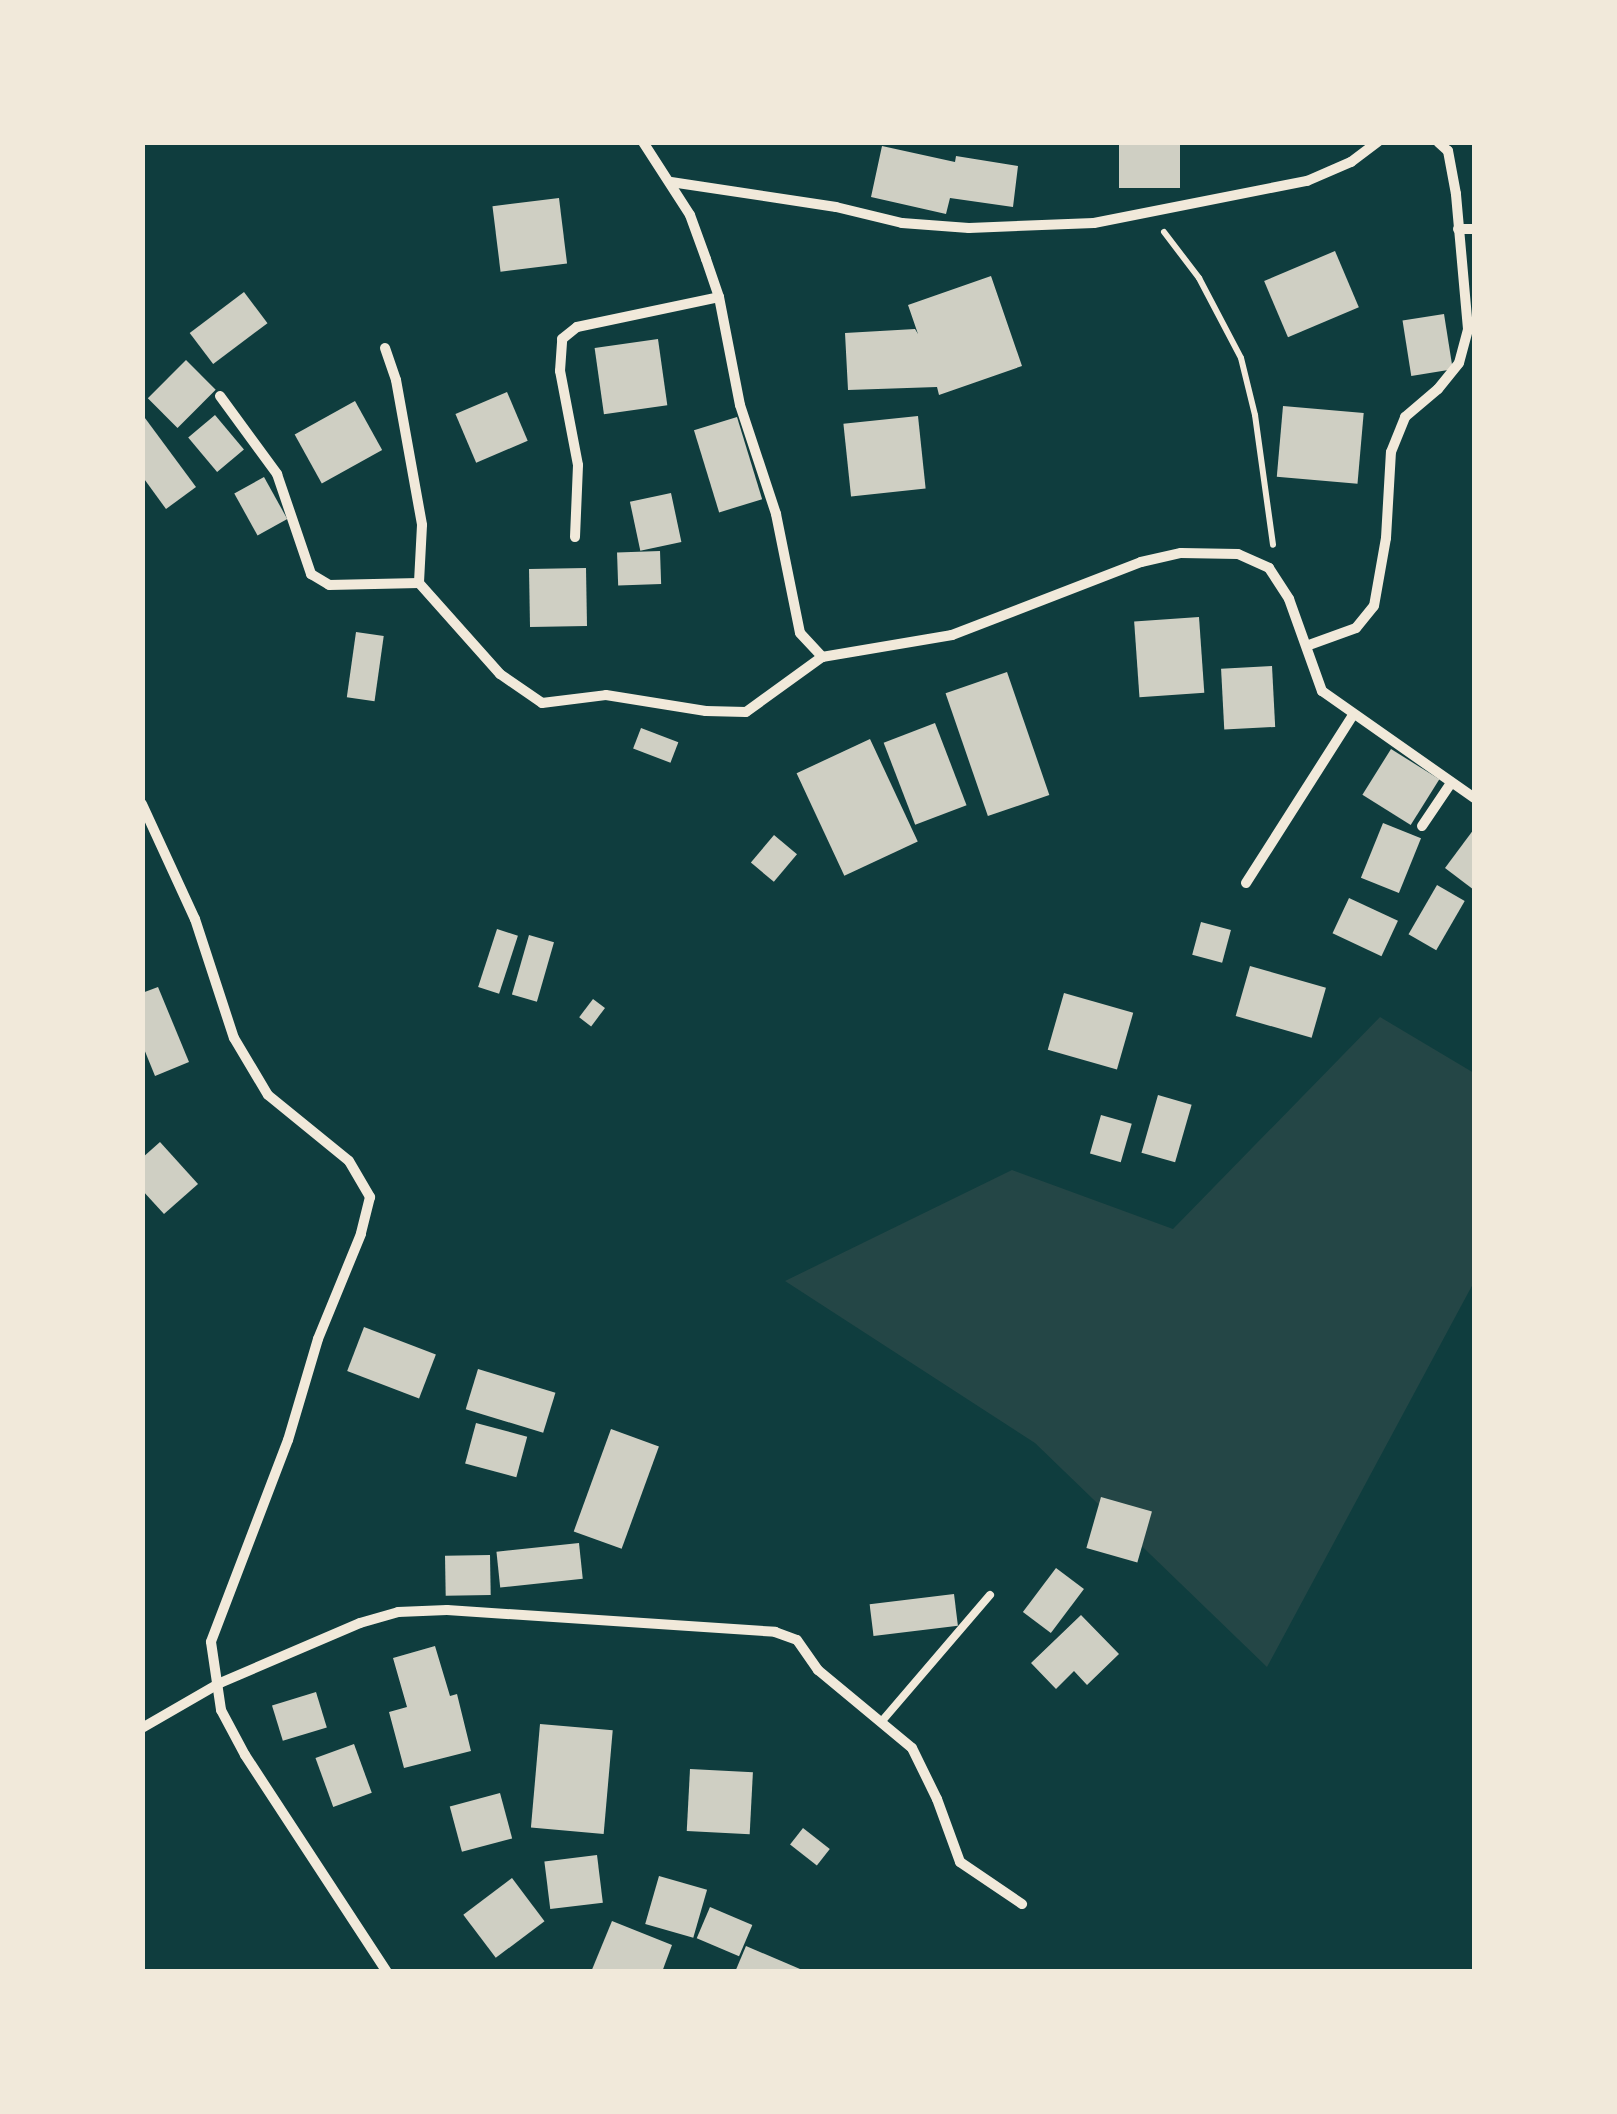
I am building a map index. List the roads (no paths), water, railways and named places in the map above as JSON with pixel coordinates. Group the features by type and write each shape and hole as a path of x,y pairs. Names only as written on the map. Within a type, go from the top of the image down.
{"street":[{"path":"643,142 690,214 718,297 740,404 776,514 800,633 822,657"},
{"path":"671,182 836,207 902,223 969,228 1094,224 1307,181 1350,162 1378,142"},
{"path":"1309,645 1356,628 1374,606 1386,538 1392,452 1406,417 1438,389 1459,362 1468,329 1448,150 1438,142"},
{"path":"1458,229 1474,229"},
{"path":"575,537 578,465 560,371 562,339 576,327 718,297"},
{"path":"385,348 396,380 422,525 419,583 500,674 542,703 606,695 706,711 746,712 822,657 952,635 1062,590 1181,553 1238,554 1269,568 1309,645 1322,691 1474,798"},
{"path":"220,396 277,474 311,574 329,585 419,583"},
{"path":"1246,883 1353,716"},
{"path":"1422,826 1451,782"},
{"path":"142,804 195,919 234,1038 268,1094 349,1161 370,1197 361,1234 318,1339 288,1440 211,1642 221,1710 245,1755 340,1896 380,1969"},
{"path":"142,1728 220,1683 360,1623 398,1612 447,1610 775,1632 797,1640 818,1670 861,1710 882,1721 912,1748 960,1862 1022,1904"}],"lane":[{"path":"882,1721 990,1595"}]}
